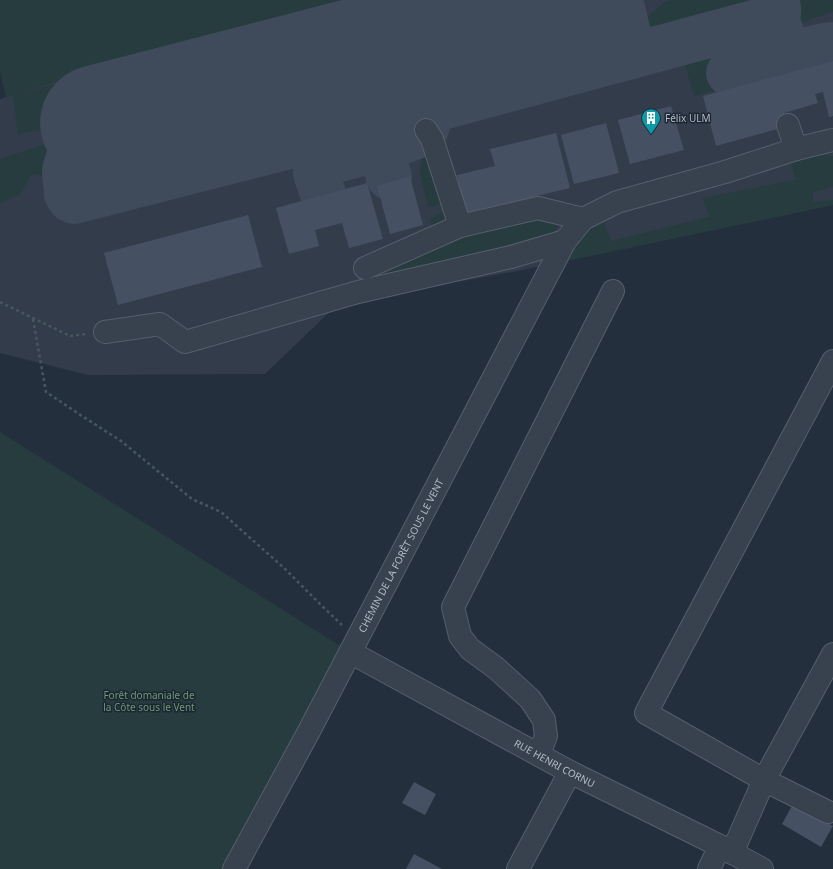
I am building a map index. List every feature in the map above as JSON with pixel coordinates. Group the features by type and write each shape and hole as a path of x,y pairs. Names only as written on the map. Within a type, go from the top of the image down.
{"street":[{"path":"788,125 796,149"},
{"path":"426,130 432,139 460,226"},
{"path":"365,268 460,226 538,208 583,219 617,202 725,172 796,149 833,140"},
{"name":"CHEMIN DE LA FORÊT SOUS LE VENT","path":"234,869 354,646 565,241 583,219"},
{"path":"105,332 160,324 184,342 358,292 511,257 565,241"},
{"path":"538,754 546,736 544,720 530,699 496,668 470,649 460,636 453,607 613,291"},
{"path":"828,812 764,780 646,713 833,361"},
{"name":"RUE HENRI CORNU","path":"354,646 570,772 762,869"},
{"path":"709,869 726,850 833,654"},
{"path":"518,869 570,772"}],"path":[{"path":"0,302 70,336"},
{"path":"33,318 46,392 121,441 192,499 222,512 284,568 322,606 354,646"}],"shaded area":[{"path":"367,0 833,0 833,205 517,271 338,304 265,374 88,375 0,353 0,99 112,62"}],"green space":[{"path":"0,0 367,0 112,62 21,93 381,0 472,0 88,100 65,111 55,127 18,134 13,95 6,97 0,72"},
{"path":"671,0 767,0 771,15 643,49 640,36 645,19 662,4"},
{"path":"783,0 833,0 833,12 790,26"},
{"path":"565,21 618,30 624,55 431,106 421,64"},
{"path":"772,24 782,54 724,67 730,87 694,96 681,50"},
{"path":"409,69 419,107 164,171 130,171 106,177 92,193 76,196 70,171 74,161 90,149"},
{"path":"423,137 449,220 434,234 430,219 442,213 441,204 428,207 420,174 422,160 411,156 413,142"},
{"path":"61,139 58,178 32,174 19,195 0,203 0,159"},
{"path":"797,154 833,156 833,187 813,192 813,202 833,200 833,205 562,262 592,223 604,222 611,241 709,217 703,198 796,180 790,160"},
{"path":"543,214 563,219 547,242 363,286 359,274 436,244"},
{"name":"Forêt domaniale de la Côte sous le Vent","path":"0,432 350,652 228,869 0,869"}],"building":[{"path":"833,61 833,116 829,117 823,92 815,94 818,103 784,113 788,126 716,146 703,96"},
{"name":"Félix ULM","path":"671,106 684,150 630,164 618,120"},
{"path":"606,123 619,173 574,184 561,135"},
{"path":"556,133 570,188 466,213 457,175 495,166 490,149"},
{"path":"410,176 423,225 390,234 377,186"},
{"path":"367,183 383,239 349,248 342,223 315,230 319,246 289,254 276,208"},
{"path":"248,215 262,267 118,305 104,253"},
{"path":"414,782 436,794 425,815 402,803"},
{"path":"793,804 833,826 821,847 782,824"},
{"path":"414,854 442,869 406,869"}],"taxiway":[{"path":"616,0 622,8 632,50 629,57"},
{"path":"729,73 788,54 776,17 778,11 776,0"},
{"path":"389,177 380,148 404,141 422,133 427,126 427,111 776,17"},
{"path":"788,54 830,45"},
{"path":"98,123 82,136 70,153 65,171 67,194 70,199 74,201 427,111 411,58 404,51 392,47"},
{"path":"323,194 316,173 324,163 374,150"}],"runway":[{"path":"98,123 573,0"}],"place":[{"name":"Félix ULM","path":"651,135"}]}
